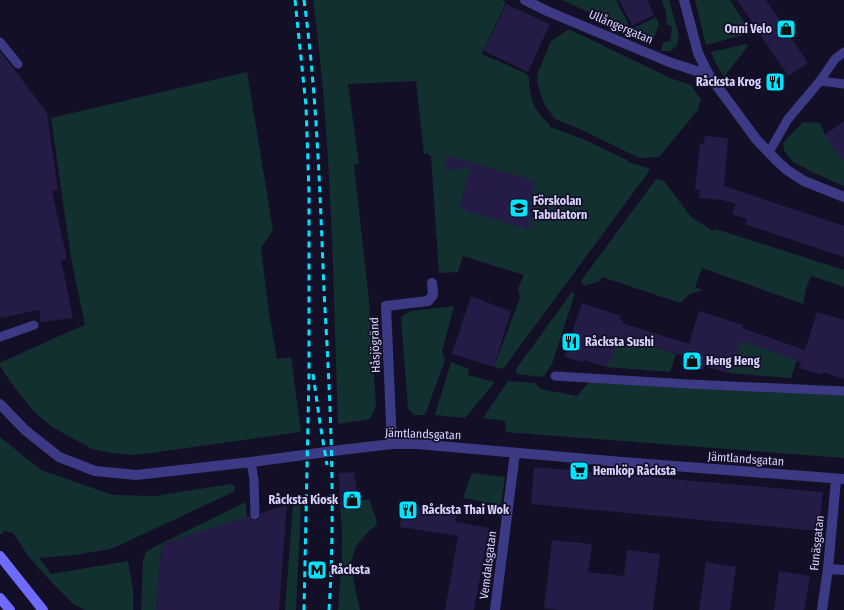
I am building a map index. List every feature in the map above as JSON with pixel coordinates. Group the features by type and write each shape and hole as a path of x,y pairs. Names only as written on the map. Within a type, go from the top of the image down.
{"main road":[{"path":"0,556 43,610"},
{"path":"0,598 10,610"}],"street":[{"name":"Ullångergatan","path":"525,0 669,62 709,75"},
{"path":"684,0 698,53 709,75 756,139 787,170 804,181 844,197"},
{"name":"Håsjögränd","path":"392,444 386,306 428,301 433,295 432,283"},
{"name":"Jämtlandsgatan","path":"0,404 25,430 59,457 95,471 136,475 392,444 417,444 840,479"},
{"name":"Vemdalsgatan","path":"495,610 515,452"},
{"name":"Funäsgatan","path":"822,610 840,479"},
{"path":"828,569 844,570"}],"lane":[{"path":"0,42 18,64"},
{"path":"769,152 788,119 820,81 835,59 844,52"},
{"path":"820,81 844,84"},
{"path":"0,338 34,325"},
{"path":"555,376 844,391"},
{"path":"250,462 254,480 255,515"}],"green space":[{"path":"313,0 502,0 506,2 482,54 525,73 529,77 530,91 534,105 550,127 583,139 627,160 628,162 650,170 503,369 494,367 520,298 518,289 524,275 463,256 458,272 439,273 431,156 426,153 424,154 416,81 348,84 359,164 354,165 369,301 376,405 370,419 338,424 328,159"},
{"path":"562,0 616,0 631,29 656,17 659,24 651,46 610,22"},
{"path":"662,0 669,0 679,35 677,45 671,51 661,51 663,42 670,41 672,26 667,25 666,13"},
{"path":"695,0 730,0 751,33 706,45"},
{"path":"569,29 670,78 691,85 701,100 697,111 659,157 639,158 580,129 555,119 544,104 537,82 538,72 551,41"},
{"path":"746,44 748,46 724,77 711,52"},
{"path":"247,72 273,230 261,248 269,313 277,359 291,357 301,432 134,455 111,453 92,449 52,427 34,412 0,366 0,363 85,325 71,258 51,118"},
{"path":"803,122 820,123 825,135 840,156 844,153 844,186 793,162 784,150 783,143"},
{"path":"656,179 664,181 691,217 712,231 716,229 844,270 844,287 811,276 806,288 803,304 702,268 695,287 702,290 690,294 680,303 602,277 600,281 584,286 581,281"},
{"path":"572,292 575,293 552,364 543,377 517,374 516,369"},
{"path":"454,306 442,352 445,360 425,415 414,415 408,409 401,317 411,311"},
{"path":"615,335 676,354 670,372 606,367"},
{"path":"740,340 797,360 791,378 728,373 733,356 737,357"},
{"path":"451,362 469,369 468,375 495,382 465,418 435,415"},
{"path":"591,380 844,391 844,458 506,432 505,421 483,418 508,381 535,383 541,389 577,396"},
{"path":"0,437 41,470 113,495 155,496 231,484 235,487 235,491 111,549 75,555 39,558 51,574 128,561 133,590 133,610 85,610 73,604 45,575 29,557 13,533 4,531 1,535 0,533"},
{"path":"472,473 505,477 501,505 463,498"},
{"path":"369,499 377,525 367,533 356,546 351,561 360,610 338,610 342,547 340,509 358,505 358,501"},
{"path":"246,502 247,517 166,543 161,550 156,610 141,610 143,560 146,552"},
{"path":"293,504 301,504 296,610 285,610"}],"building":[{"path":"619,0 647,0 654,15 632,26"},
{"path":"737,0 766,0 808,63 788,76"},
{"path":"506,4 550,24 528,72 484,51"},
{"path":"0,51 47,113 58,190 52,191 67,259 61,260 73,318 41,322 39,310 0,318"},
{"path":"844,121 844,162 825,135"},
{"path":"705,136 728,138 724,186 844,226 844,257 745,224 747,219 732,214 736,204 722,200 699,198 700,190 695,190 700,143 704,144"},
{"name":"Förskolan Tabulatorn","path":"453,157 536,181 529,205 535,206 528,229 459,209 471,167 446,171 444,158"},
{"path":"471,296 511,311 494,367 452,354"},
{"path":"582,303 621,316 619,319 623,320 622,323 689,344 699,311 743,325 742,328 805,350 817,312 844,320 844,379 823,372 822,375 799,368 801,362 742,341 737,357 733,356 728,373 704,366 703,370 681,364 684,356 619,336 612,360 608,359 606,367 584,360 583,362 564,357"},
{"path":"534,467 823,492 819,531 531,504"},
{"path":"354,472 359,505 340,509 339,473"},
{"path":"403,504 457,515 455,522 489,528 474,610 445,610 458,536 400,527"},
{"path":"287,505 279,610 156,610 161,550 166,543 249,516 253,520 258,520 261,513"},
{"path":"552,540 592,544 588,572 624,576 627,550 660,554 653,610 561,610 544,608"},
{"path":"706,562 736,567 730,610 699,610"},
{"path":"779,571 810,576 804,610 774,610"}],"railway":[{"path":"295,0 306,106 309,192 309,374 304,610"},
{"path":"304,0 312,72 317,145 330,411 332,530 329,610"},
{"path":"313,374 327,465"}],"place":[{"name":"Onni Velo","path":"786,29"},
{"name":"Råcksta Krog","path":"775,82"},
{"name":"Förskolan Tabulatorn","path":"519,208"},
{"name":"Råcksta Sushi","path":"571,342"},
{"name":"Heng Heng","path":"692,361"},
{"name":"Hemköp Råcksta","path":"579,471"},
{"name":"Råcksta Kiosk","path":"352,500"},
{"name":"Råcksta Thai Wok","path":"408,510"},
{"name":"Råcksta","path":"317,570"}]}
